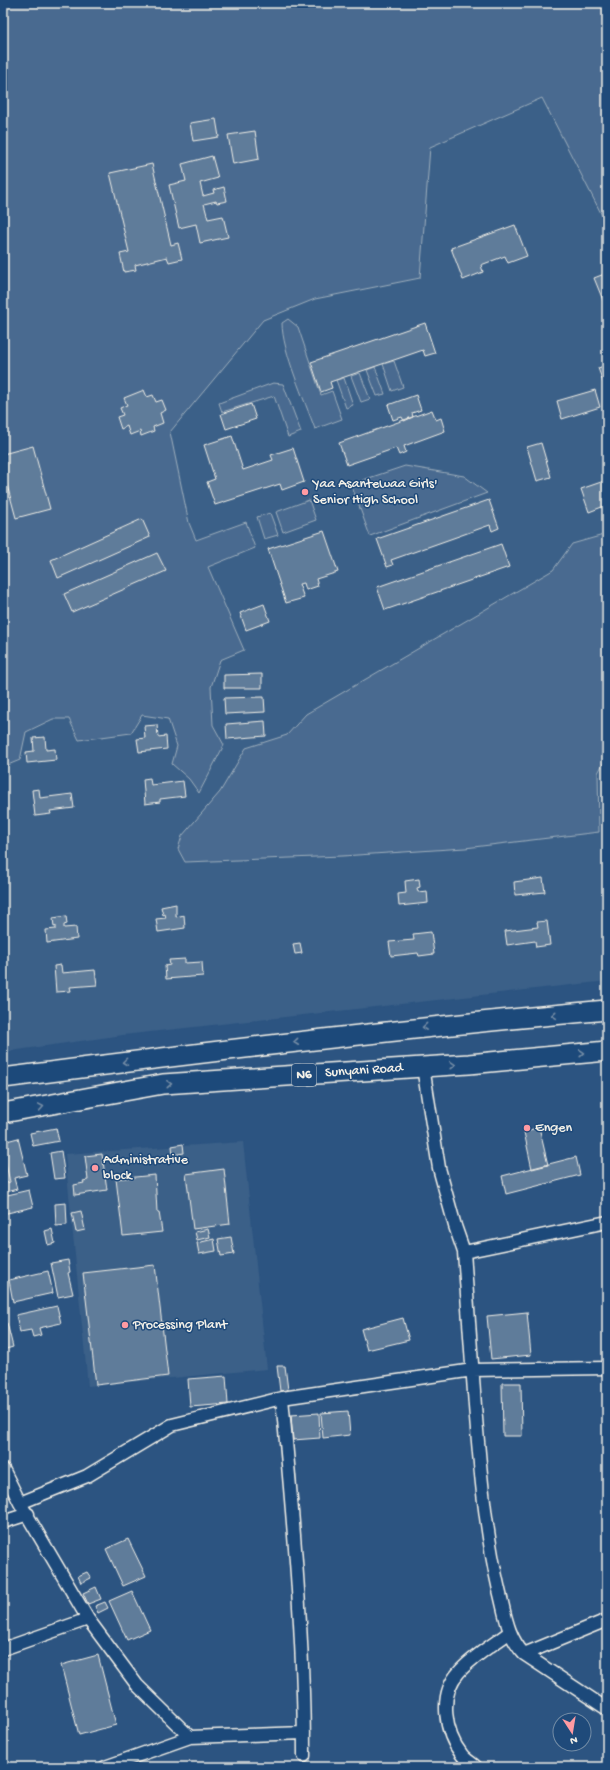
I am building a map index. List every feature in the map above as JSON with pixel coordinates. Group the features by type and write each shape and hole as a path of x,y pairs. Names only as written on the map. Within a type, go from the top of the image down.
{"main road":[{"path":"3,1078 215,1051 455,1024 607,1010"},
{"name":"Sunyani Road","path":"3,1114 164,1084 423,1067 607,1051"}],"street":[{"path":"423,1067 439,1168 455,1226 464,1252 484,1510 495,1571 510,1632 517,1646 524,1654 607,1709"},
{"path":"464,1252 607,1222"},
{"path":"20,1503 87,1476 172,1426 282,1398 472,1370 607,1368"},
{"path":"282,1398 298,1609 304,1756"},
{"path":"3,1469 20,1503 28,1514 88,1619 137,1685 190,1737"},
{"path":"3,1522 28,1514"},
{"path":"3,1649 88,1619"},
{"path":"524,1654 607,1620"},
{"path":"476,1767 463,1756 452,1738 446,1707 449,1690 458,1673 510,1632"},
{"path":"105,1767 190,1737 304,1733"}],"shaded area":[{"name":"Yaa Asantewaa Girls' Senior High School","path":"3,3 607,3 607,981 123,1035 3,1052"},
{"path":"3,3 607,3 607,225 542,98 430,147 420,278 315,299 263,320 170,432 189,523 196,540 246,522 255,548 208,567 244,650 220,660 211,687 213,725 224,745 199,793 189,779 172,764 177,746 168,719 142,715 131,733 79,740 69,719 53,719 26,732 20,760 3,767"},
{"path":"288,319 298,327 321,395 332,391 342,419 315,429 286,347 282,323"},
{"path":"394,361 403,387 392,391 383,364"},
{"path":"375,367 385,394 377,396 367,370"},
{"path":"360,373 370,399 361,402 351,376"},
{"path":"344,378 353,405 346,408 336,380"},
{"path":"273,383 283,384 301,432 288,437 274,396 222,412 219,403"},
{"path":"405,466 464,476 487,493 370,536 351,484"},
{"path":"309,500 316,520 283,532 276,512"},
{"path":"270,513 278,535 264,539 257,517"},
{"path":"607,534 607,756 598,773 599,832 465,848 342,856 185,862 178,849 182,836 220,792 246,748 287,735 306,714 553,570 572,544"},
{"path":"243,1142 267,1369 88,1386 65,1154"}],"building":[{"path":"216,119 219,137 193,141 190,123"},
{"path":"255,131 259,159 233,164 228,135"},
{"path":"212,156 218,178 200,183 203,196 214,193 213,190 224,187 227,201 217,203 216,201 204,204 208,219 223,216 228,237 200,243 196,224 179,228 169,185 186,181 182,164"},
{"path":"152,164 171,245 178,243 182,259 169,262 167,257 135,265 136,270 124,272 120,254 129,252 110,173"},
{"path":"515,225 527,256 508,263 505,256 481,265 483,272 463,280 451,248"},
{"path":"607,273 607,310 594,278"},
{"path":"425,323 435,353 425,356 423,350 330,382 332,388 321,392 311,362"},
{"path":"607,365 607,393 598,368"},
{"path":"144,390 147,397 153,395 156,402 162,400 166,410 160,413 163,423 153,427 154,431 141,436 140,431 130,435 127,426 121,429 117,417 123,415 120,408 127,405 124,398"},
{"path":"595,390 600,407 562,419 557,401"},
{"path":"416,395 421,410 412,413 413,417 404,421 402,417 393,420 388,405"},
{"path":"251,404 256,419 226,429 221,414"},
{"path":"432,410 436,420 441,418 445,431 404,446 406,452 399,455 396,448 347,465 339,443"},
{"path":"232,436 243,470 273,460 271,455 293,448 304,482 282,490 280,484 215,505 207,482 215,479 204,445"},
{"path":"541,443 551,477 537,481 527,447"},
{"path":"33,446 50,509 16,518 3,470 3,454"},
{"path":"607,480 607,505 589,512 581,489"},
{"path":"489,500 499,528 492,531 490,525 391,560 393,565 387,567 377,539"},
{"path":"142,519 150,537 58,578 51,560"},
{"path":"324,531 338,572 316,579 318,586 306,590 304,583 299,584 304,598 286,603 268,549"},
{"path":"501,544 509,567 385,610 377,587"},
{"path":"157,553 166,571 72,612 64,594"},
{"path":"264,604 270,621 246,630 240,613"},
{"path":"262,674 262,688 224,688 224,675"},
{"path":"264,697 265,712 225,714 224,698"},
{"path":"265,721 266,736 227,739 226,724"},
{"path":"157,725 158,737 166,736 167,749 139,752 137,739 145,738 144,726"},
{"path":"45,737 46,750 55,749 56,760 27,763 26,752 34,751 33,738"},
{"path":"150,778 151,785 183,781 185,796 160,799 160,802 145,804 143,779"},
{"path":"39,789 40,798 72,794 74,808 50,811 51,814 35,816 32,790"},
{"path":"543,878 545,892 515,895 514,882"},
{"path":"419,879 420,887 417,888 418,892 427,891 428,903 399,906 398,894 406,893 405,881"},
{"path":"176,904 176,917 184,915 185,928 158,932 156,919 166,918 165,914 163,915 161,907"},
{"path":"66,916 67,924 64,925 64,928 76,927 77,939 47,943 46,930 56,929 56,926 54,927 53,918"},
{"path":"547,921 550,945 536,947 535,941 507,945 505,931 538,927 537,922"},
{"path":"431,932 434,954 419,956 418,953 391,956 389,942 414,940 413,934"},
{"path":"300,943 302,953 295,954 293,944"},
{"path":"185,959 185,963 202,962 203,976 166,979 165,966 170,965 169,960"},
{"path":"61,965 62,973 95,970 97,985 70,987 71,991 56,992 54,966"},
{"path":"539,1127 548,1165 532,1169 524,1132"},
{"path":"56,1128 59,1141 33,1146 30,1133"},
{"path":"18,1138 27,1175 14,1178 17,1189 3,1193 3,1184 10,1182 5,1160 3,1161 3,1142"},
{"path":"183,1144 184,1153 173,1155 172,1146"},
{"path":"61,1151 65,1178 54,1179 50,1153"},
{"name":"Administrative block","path":"102,1154 107,1190 75,1195 74,1185 84,1183 83,1181 88,1180 85,1156"},
{"path":"576,1157 580,1175 506,1194 502,1176"},
{"path":"224,1169 230,1224 193,1229 186,1174"},
{"path":"155,1175 157,1212 159,1212 162,1232 123,1236 116,1179"},
{"path":"29,1190 33,1207 3,1214 3,1196"},
{"path":"66,1203 67,1225 56,1226 55,1204"},
{"path":"81,1211 85,1230 76,1232 72,1213"},
{"path":"52,1229 55,1243 48,1245 45,1231"},
{"path":"208,1229 210,1237 197,1240 195,1232"},
{"path":"231,1237 234,1254 221,1256 218,1239"},
{"path":"214,1239 216,1251 199,1254 197,1243"},
{"path":"68,1260 70,1272 68,1273 73,1294 58,1297 51,1263"},
{"name":"Processing Plant","path":"155,1265 168,1376 96,1385 83,1273"},
{"path":"48,1271 53,1293 13,1302 9,1280"},
{"path":"57,1306 61,1323 39,1328 41,1335 33,1337 31,1330 20,1332 16,1315"},
{"path":"527,1312 531,1355 491,1359 487,1316"},
{"path":"403,1318 409,1340 367,1350 361,1329"},
{"path":"7,1323 13,1347 3,1350 3,1324"},
{"path":"277,1366 285,1366 288,1390 280,1391"},
{"path":"226,1376 228,1404 190,1407 188,1379"},
{"path":"502,1383 521,1383 522,1436 503,1436"},
{"path":"348,1411 350,1435 323,1438 321,1413"},
{"path":"319,1413 320,1438 293,1440 291,1415"},
{"path":"128,1539 146,1576 123,1586 106,1549"},
{"path":"87,1572 91,1578 81,1583 78,1576"},
{"path":"96,1587 101,1599 88,1604 83,1593"},
{"path":"132,1591 150,1630 127,1640 109,1601"},
{"path":"105,1602 108,1608 98,1613 95,1606"},
{"path":"98,1655 116,1725 79,1735 61,1665"}],"place":[{"name":"Yaa Asantewaa Girls' Senior High School","path":"305,492"},
{"name":"Engen","path":"527,1128"},
{"name":"Administrative block","path":"95,1168"},
{"name":"Processing Plant","path":"125,1325"}]}
